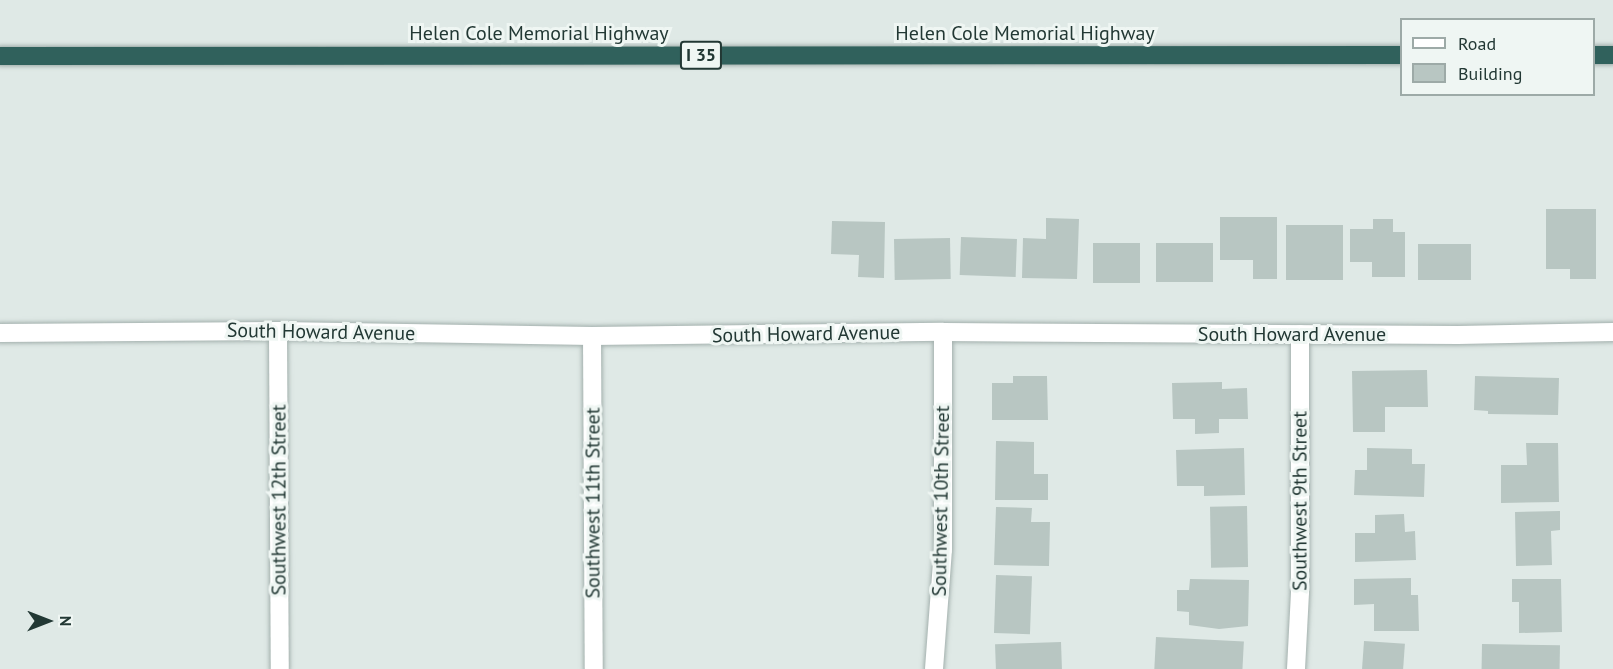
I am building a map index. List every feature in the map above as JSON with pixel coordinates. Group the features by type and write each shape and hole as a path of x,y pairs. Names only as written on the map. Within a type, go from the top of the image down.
{"highway":[{"path":"1595,55 1613,54"},
{"name":"Helen Cole Memorial Highway","path":"0,56 1400,55"}],"street":[{"name":"South Howard Avenue","path":"0,333 278,331 592,336 943,332 1458,335 1613,332"},
{"name":"Southwest 12th Street","path":"278,331 280,669"},
{"name":"Southwest 10th Street","path":"934,669 943,550 943,332"},
{"name":"Southwest 9th Street","path":"1296,669 1300,592 1300,334"},
{"name":"Southwest 11th Street","path":"592,336 594,669"}],"building":[{"path":"1546,209 1596,209 1596,279 1570,279 1570,269 1546,269"},
{"path":"1220,217 1277,217 1277,279 1253,279 1253,260 1220,260"},
{"path":"1046,218 1079,219 1077,279 1022,278 1023,238 1046,239"},
{"path":"1373,219 1393,219 1393,232 1405,232 1405,277 1372,277 1372,262 1350,262 1350,229 1373,229"},
{"path":"832,221 885,222 884,278 858,277 859,255 831,254"},
{"path":"1286,225 1343,225 1343,280 1286,280"},
{"path":"961,237 1017,239 1016,277 960,275"},
{"path":"950,238 951,279 895,280 894,239"},
{"path":"1093,243 1140,243 1140,283 1093,283"},
{"path":"1156,243 1213,243 1213,282 1156,282"},
{"path":"1418,244 1471,244 1471,280 1418,280"},
{"path":"1427,370 1428,407 1385,407 1385,432 1353,432 1352,371"},
{"path":"1013,376 1047,376 1048,420 992,420 992,383 1013,383"},
{"path":"1475,376 1559,378 1558,415 1488,414 1488,411 1474,410"},
{"path":"1222,382 1222,389 1247,388 1248,419 1219,419 1219,433 1195,434 1195,419 1173,419 1172,383"},
{"path":"996,441 1034,442 1034,474 1048,474 1048,500 995,500"},
{"path":"1526,443 1558,443 1559,502 1501,503 1501,465 1527,465"},
{"path":"1244,448 1245,495 1204,496 1204,486 1177,486 1176,450"},
{"path":"1367,448 1412,449 1412,464 1425,464 1424,497 1354,495 1355,470 1367,470"},
{"path":"1247,506 1248,567 1211,568 1210,507"},
{"path":"996,507 1032,508 1031,522 1050,522 1049,566 994,565"},
{"path":"1560,511 1560,530 1551,531 1552,565 1516,566 1515,512"},
{"path":"1404,514 1405,532 1415,531 1416,560 1355,562 1355,533 1375,533 1375,515"},
{"path":"996,575 1032,576 1030,634 994,633"},
{"path":"1411,578 1411,595 1418,595 1419,631 1374,631 1374,604 1354,605 1354,579"},
{"path":"1190,579 1249,580 1248,626 1219,629 1189,625 1189,612 1177,611 1177,590 1189,590"},
{"path":"1512,579 1561,579 1562,632 1519,633 1519,602 1512,602"},
{"path":"1156,637 1244,642 1242,669 1154,669"},
{"path":"1364,641 1405,644 1403,669 1362,669"},
{"path":"1061,642 1062,669 996,669 995,644"},
{"path":"1482,644 1560,645 1560,669 1482,669"}]}
